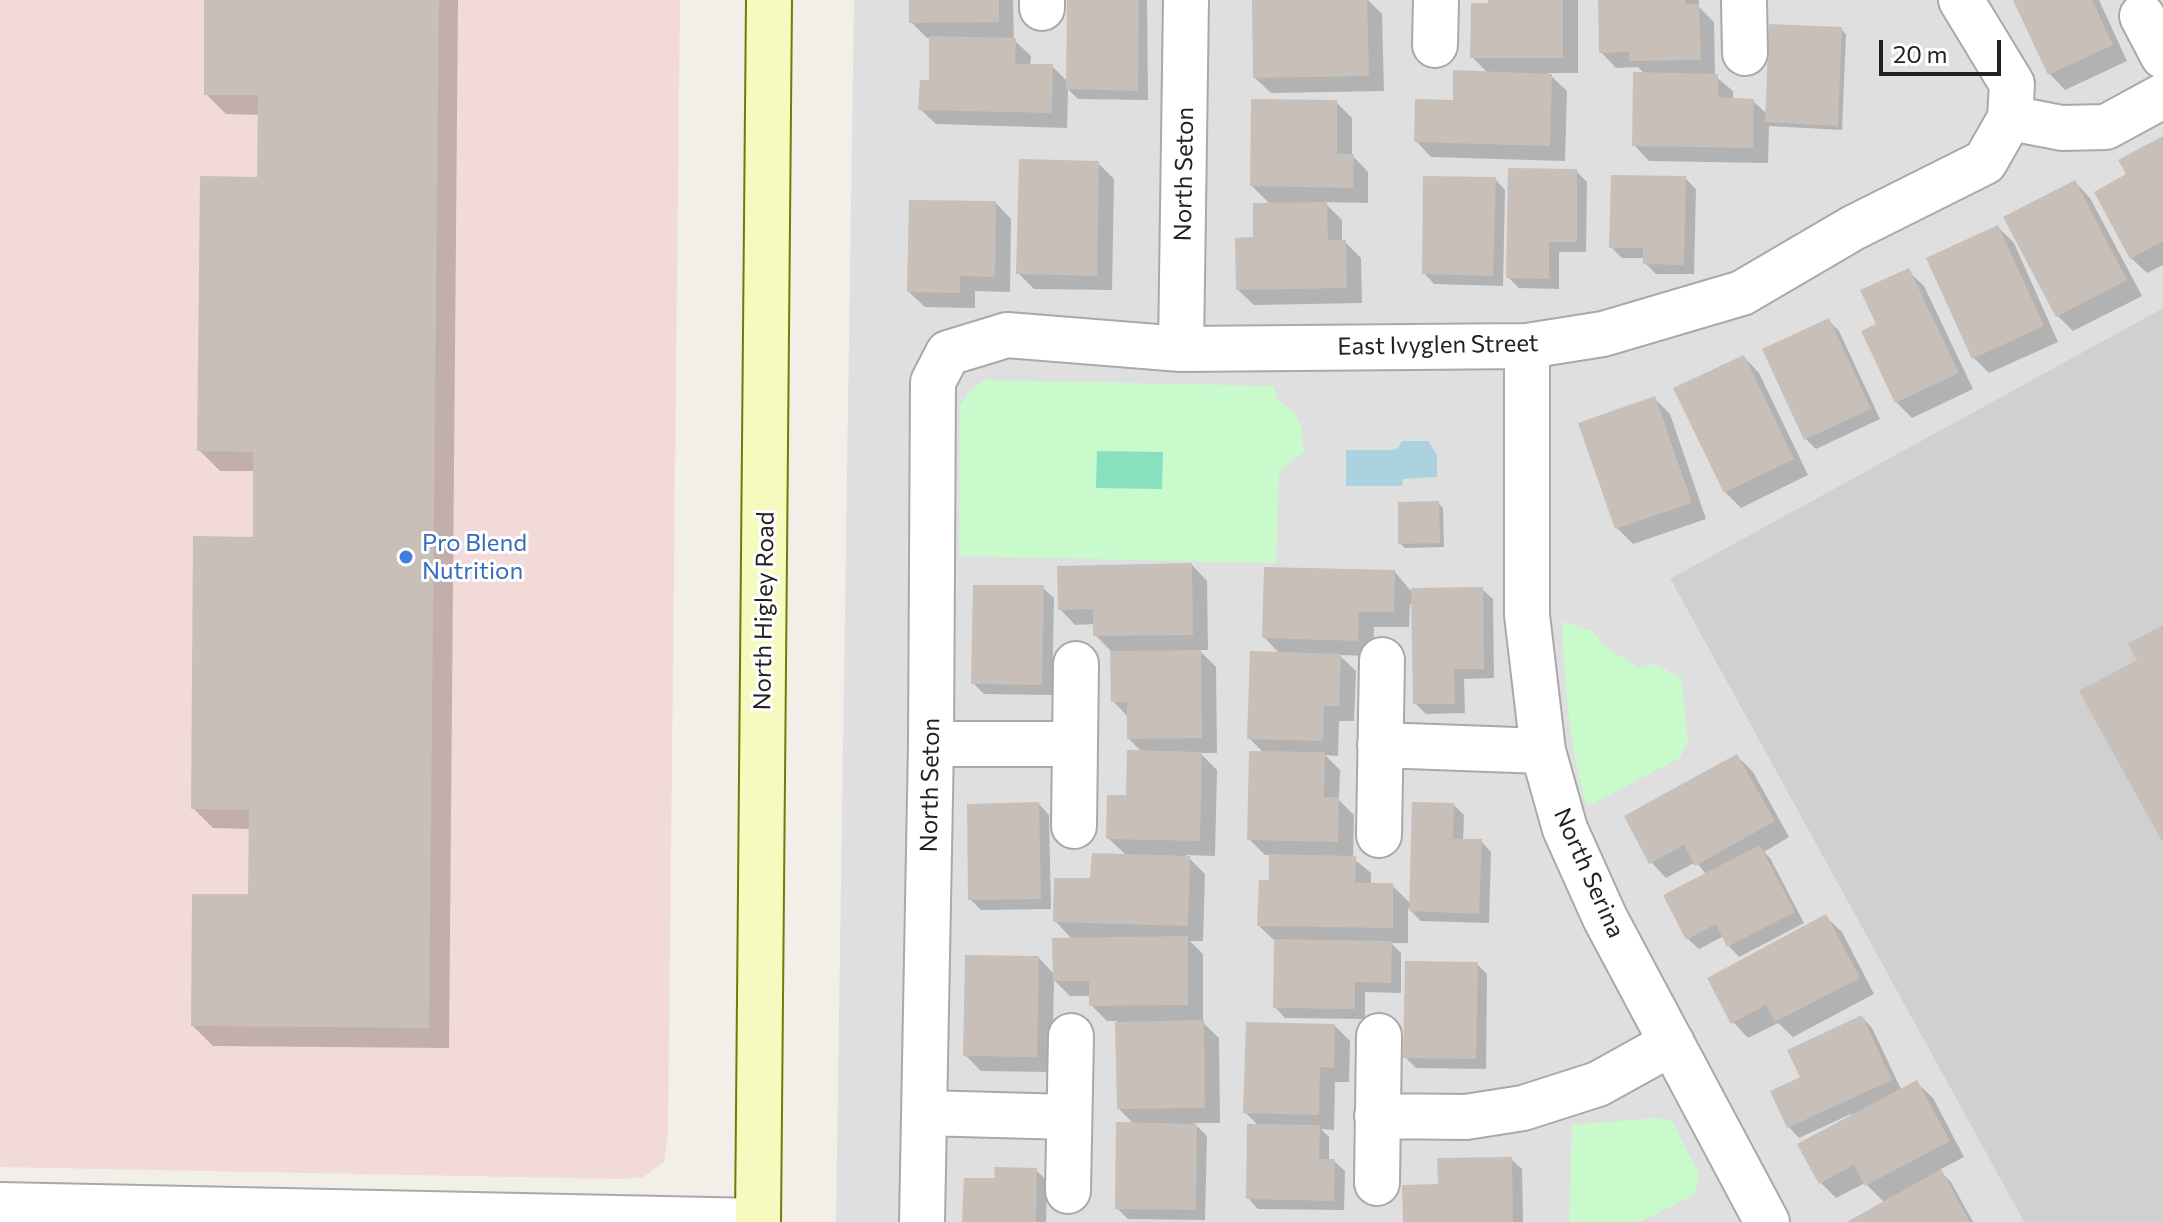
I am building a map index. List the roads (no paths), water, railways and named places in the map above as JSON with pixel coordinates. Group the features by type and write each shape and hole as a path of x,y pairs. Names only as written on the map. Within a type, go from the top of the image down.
{"main road":[{"name":"North Higley Road","path":"758,1221 769,0"}],"street":[{"name":"North Seton","path":"1181,349 1186,0"},
{"path":"1435,45 1436,0"},
{"path":"1744,0 1745,53"},
{"path":"1961,0 2012,84 2010,118 2062,128 2106,127 2163,96"},
{"path":"2142,16 2163,56"},
{"name":"East Ivyglen Street","path":"948,353 1007,335 1181,349 1527,346 1603,334 1742,293 1853,228 1985,162 2010,118"},
{"name":"North Serina","path":"1527,346 1527,615 1543,751 1565,829 1605,918 1672,1043 1757,1219"},
{"name":"North Seton","path":"922,1222 931,744 933,382 948,353"},
{"path":"1379,835 1382,660"},
{"path":"1074,826 1076,664"},
{"path":"931,744 1075,744"},
{"path":"1380,745 1543,751"},
{"path":"1068,1191 1071,1036"},
{"path":"1377,1183 1379,1036"},
{"path":"1377,1116 1466,1117 1523,1108 1598,1084 1672,1043"},
{"path":"924,1113 1069,1117"},
{"path":"0,1205 758,1221"}],"water":[{"path":"1402,441 1428,441 1437,455 1437,477 1403,479 1402,486 1346,486 1346,450 1393,450"}],"place":[{"name":"Pro Blend Nutrition","path":"406,557"}]}
